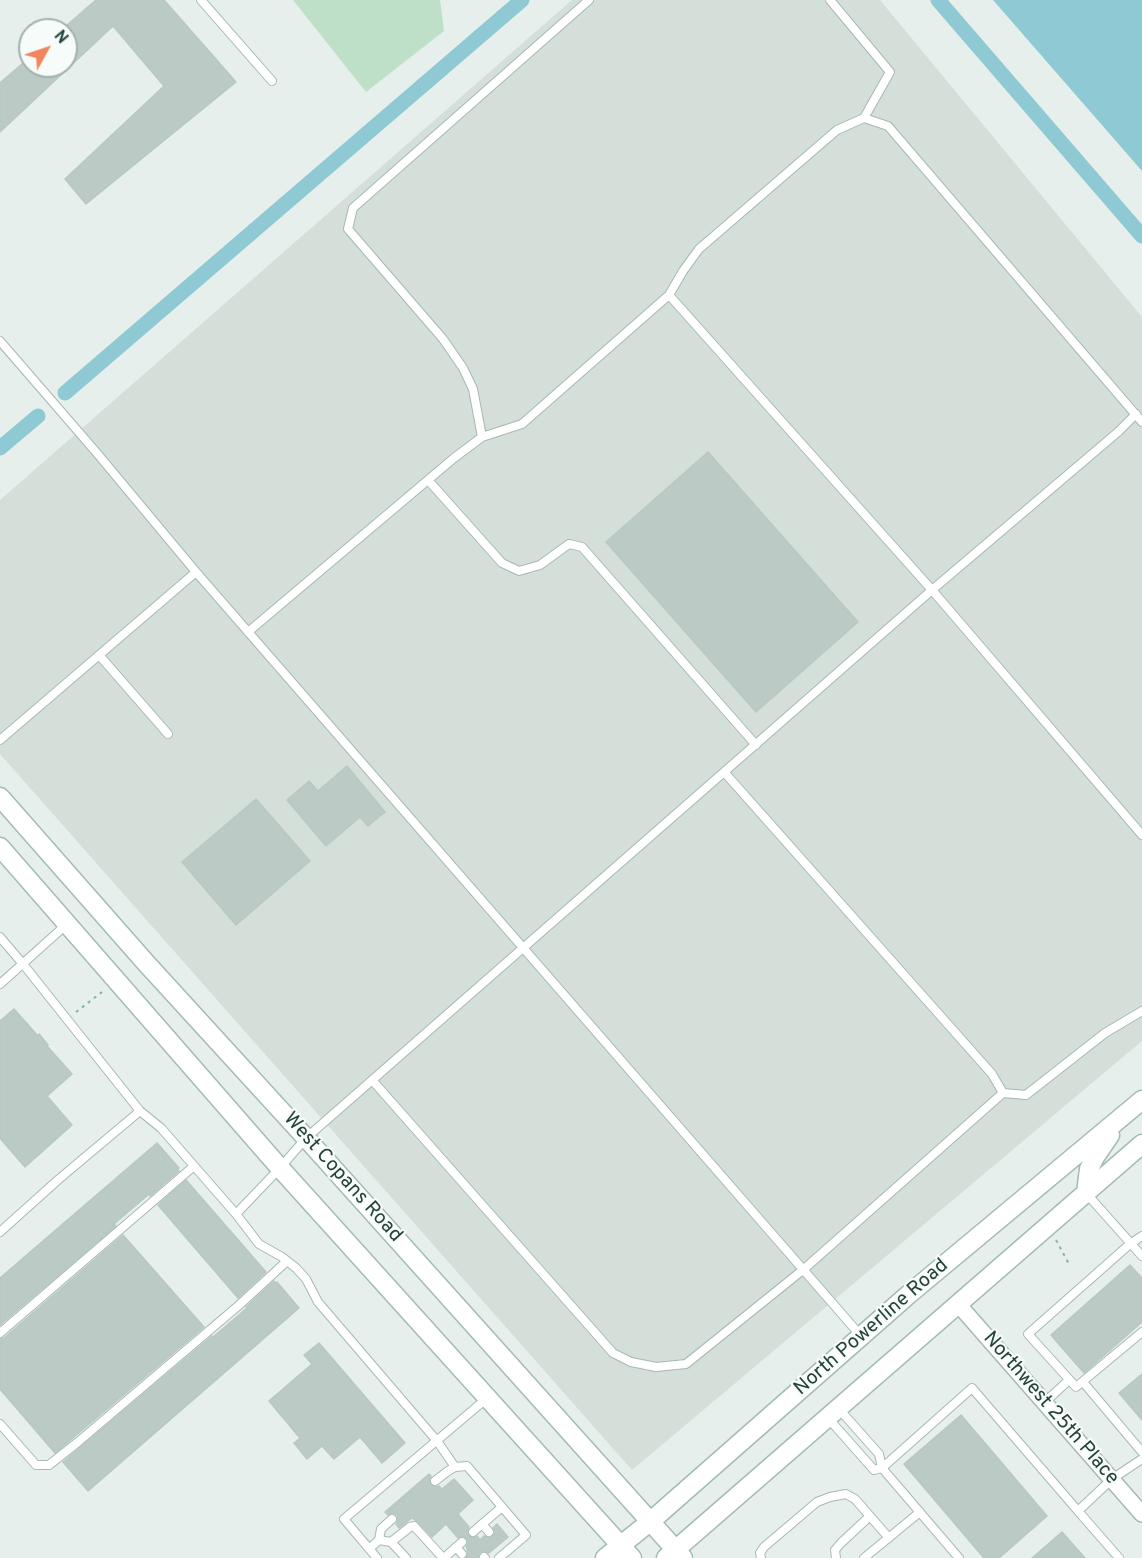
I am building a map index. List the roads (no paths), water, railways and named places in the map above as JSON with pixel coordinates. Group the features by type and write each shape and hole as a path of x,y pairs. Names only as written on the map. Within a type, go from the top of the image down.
{"main road":[{"name":"West Copans Road","path":"0,798 146,963 651,1521 675,1555"},
{"name":"West Copans Road","path":"0,847 280,1168 626,1551"},
{"name":"North Powerline Road","path":"605,1558 626,1551 651,1521 861,1336 1142,1100"},
{"path":"1086,1193 1089,1169 1123,1116"},
{"name":"North Powerline Road","path":"675,1555 833,1413 1142,1144"}],"street":[{"name":"Northwest 25th Place","path":"958,1304 1142,1514"}],"lane":[{"path":"201,0 272,81"},
{"path":"482,437 473,389 463,368 443,339 348,229 353,208 589,0"},
{"path":"248,633 482,437 522,424 669,295 699,249 837,130 864,118 890,72 830,0"},
{"path":"864,118 888,126 1142,422"},
{"path":"669,295 932,590 1142,835"},
{"path":"0,341 248,633 861,1336"},
{"path":"236,1214 306,1138 1136,414"},
{"path":"428,480 502,563 519,572 540,565 569,544 582,547 756,745"},
{"path":"0,740 196,572"},
{"path":"99,655 168,734"},
{"path":"725,773 992,1074 1003,1093"},
{"path":"0,984 67,924"},
{"path":"0,937 140,1111 161,1128 259,1244 287,1261 306,1279 318,1302 437,1441 455,1467"},
{"path":"372,1080 613,1353 631,1362 656,1367 686,1364 804,1269 1003,1093 1026,1095 1105,1033 1142,1011"},
{"path":"0,1232 140,1111"},
{"path":"0,1333 194,1166"},
{"path":"1086,1193 1142,1256"},
{"path":"1142,1236 1028,1334 1076,1387 1142,1332"},
{"path":"0,1424 36,1465 49,1465 238,1306 287,1261"},
{"path":"1044,1402 1070,1380"},
{"path":"1083,1382 1142,1452"},
{"path":"833,1413 874,1470 882,1468 972,1388 1119,1558"},
{"path":"377,1558 344,1519 488,1398"},
{"path":"833,1413 879,1454 882,1468 959,1558"},
{"path":"1078,1511 1112,1479 1142,1459"},
{"path":"435,1481 455,1467 467,1466 526,1535 499,1558"},
{"path":"761,1558 760,1553 764,1547 817,1502 846,1494 855,1499 889,1538"},
{"path":"473,1532 502,1507"},
{"path":"864,1558 920,1512"},
{"path":"836,1557 836,1550 841,1543 870,1516"},
{"path":"370,1548 379,1540 381,1529 392,1519"},
{"path":"482,1524 489,1532"},
{"path":"391,1542 414,1526 443,1558 459,1544 462,1554"},
{"path":"379,1540 391,1542 406,1558"},
{"path":"499,1544 506,1552"}],"water":[{"path":"993,0 1142,0 1142,171"}],"waterway":[{"path":"65,393 522,0"},
{"path":"938,0 1142,236"},
{"path":"0,448 38,416"}]}
